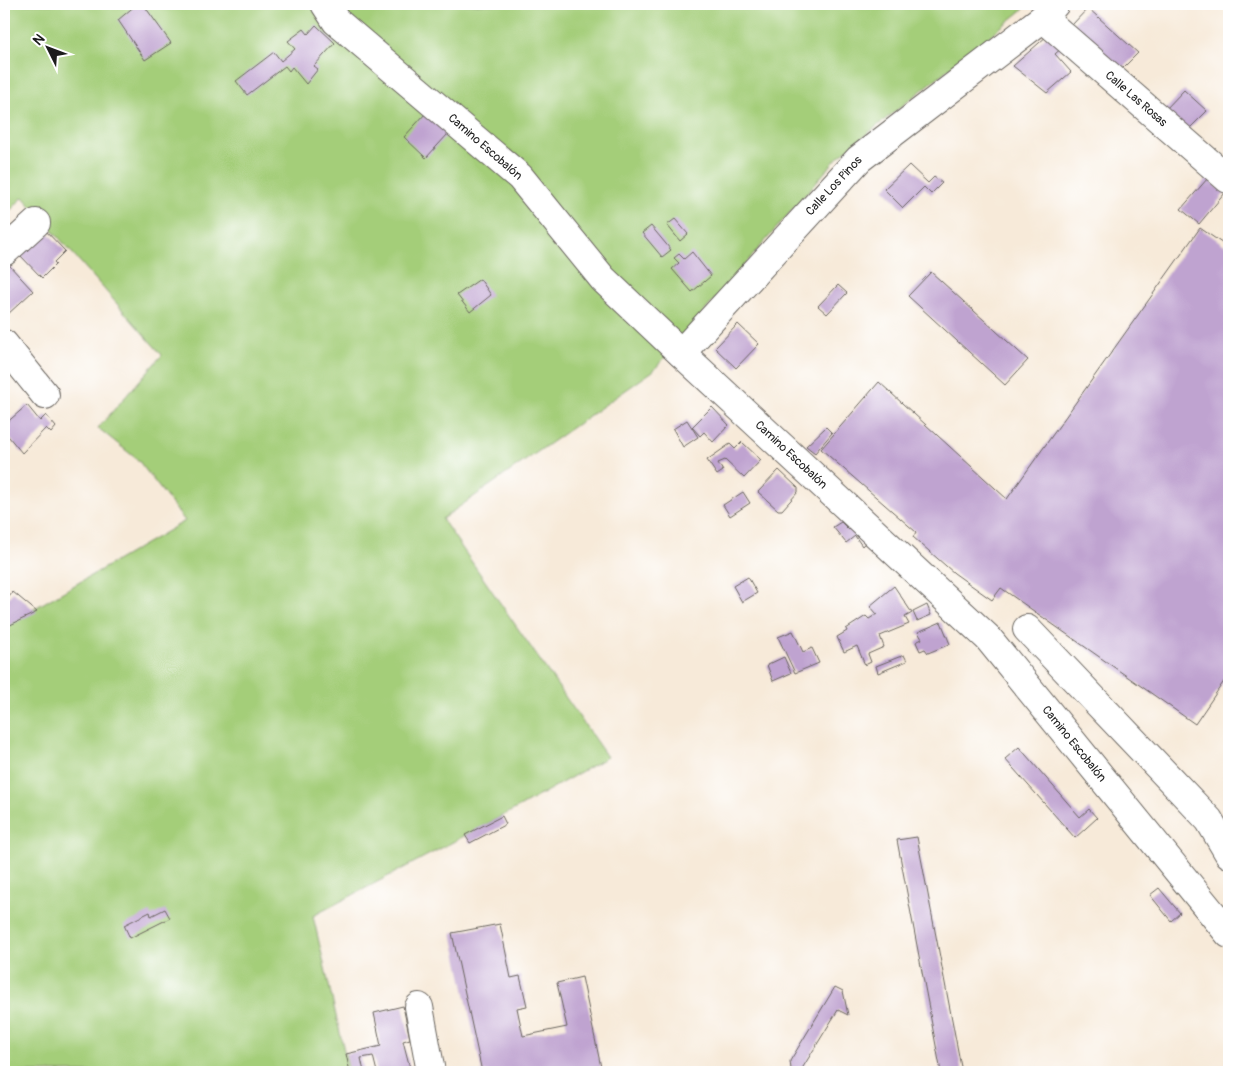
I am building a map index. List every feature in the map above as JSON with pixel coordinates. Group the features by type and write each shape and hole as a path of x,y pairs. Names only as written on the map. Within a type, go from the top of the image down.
{"street":[{"name":"Camino Escobalón","path":"325,4 336,21 520,177 604,280 988,638 1229,934"},
{"name":"Calle Los Pinos","path":"681,353 859,159 1049,11"},
{"name":"Calle Las Rosas","path":"1049,11 1228,179"},
{"path":"4,252 36,223"},
{"path":"4,344 45,394"},
{"path":"1027,629 1209,820 1229,854"},
{"path":"419,1006 431,1072"}],"green space":[{"path":"4,4 1030,4 838,157 653,371 442,519 607,757 521,806 313,916 349,1072 4,1072 4,626 185,521 138,460 98,428 162,355 23,197 4,217"}],"building":[{"path":"137,4 143,4 171,43 145,60 118,20"},
{"path":"1088,8 1138,53 1118,73 1071,26"},
{"path":"316,25 335,43 314,66 318,69 306,84 292,67 289,71 285,66 247,95 236,81 274,52 281,61 295,49 288,41 304,29 308,34"},
{"path":"1048,35 1063,47 1055,54 1071,72 1047,93 1013,66"},
{"path":"1184,90 1207,111 1187,131 1164,111"},
{"path":"426,113 448,134 426,158 404,137"},
{"path":"909,165 928,183 934,177 942,183 931,194 924,187 903,208 884,189"},
{"path":"1208,178 1225,193 1199,224 1181,209"},
{"path":"675,219 688,234 680,241 667,225"},
{"path":"651,226 671,250 662,257 642,233"},
{"path":"43,228 65,251 54,262 56,264 42,278 18,253"},
{"path":"1200,228 1229,248 1229,674 1195,724 1001,588 992,600 954,573 913,537 916,532 821,449 879,382 1007,499"},
{"path":"692,252 711,276 692,292 672,269 679,263 674,258 679,254 684,259"},
{"path":"9,265 33,291 7,315 4,311 4,270"},
{"path":"931,272 1028,360 1005,385 908,296"},
{"path":"480,279 491,295 470,312 457,295"},
{"path":"838,285 847,293 827,314 818,306"},
{"path":"738,324 759,344 736,368 715,348"},
{"path":"27,405 40,421 46,415 56,427 51,433 46,428 22,453 4,431 4,425"},
{"path":"712,407 729,425 713,442 704,432 700,436 692,427"},
{"path":"687,420 698,437 683,447 673,429"},
{"path":"826,427 832,433 815,453 806,446"},
{"path":"742,442 761,460 744,478 725,460 718,463 723,471 717,475 707,460 730,444 735,449"},
{"path":"779,470 798,488 798,492 782,510 778,510 758,492"},
{"path":"743,492 750,503 730,516 723,505"},
{"path":"841,522 849,530 855,524 869,538 862,546 855,536 846,543 833,527"},
{"path":"748,577 757,593 742,602 733,586"},
{"path":"894,586 912,613 905,617 909,624 880,636 884,647 868,654 871,662 865,665 857,646 844,652 837,637 866,616 869,619 877,614 870,606"},
{"path":"4,591 8,598 13,592 37,612 4,628"},
{"path":"927,605 931,615 917,621 913,612"},
{"path":"941,622 950,644 928,653 925,649 920,651 916,642 922,639 918,632"},
{"path":"793,631 803,652 812,648 819,663 795,673 778,637"},
{"path":"904,655 907,661 878,673 876,666"},
{"path":"784,657 791,673 773,681 767,665"},
{"path":"1019,747 1080,817 1089,809 1097,818 1075,838 1005,759"},
{"path":"502,816 506,824 470,843 465,835"},
{"path":"917,837 962,1072 941,1072 897,840"},
{"path":"1159,888 1180,913 1171,921 1150,895"},
{"path":"165,909 170,918 130,938 124,925 150,912 151,916"},
{"path":"500,924 511,978 520,976 527,1006 517,1008 523,1036 567,1027 557,983 582,977 602,1072 482,1072 452,933"},
{"path":"835,987 843,991 848,1015 838,1010 800,1072 789,1072 791,1069 790,1061"},
{"path":"403,1006 410,1039 403,1041 411,1072 377,1072 373,1056 361,1058 364,1072 350,1072 346,1054 381,1046 374,1013"}]}
